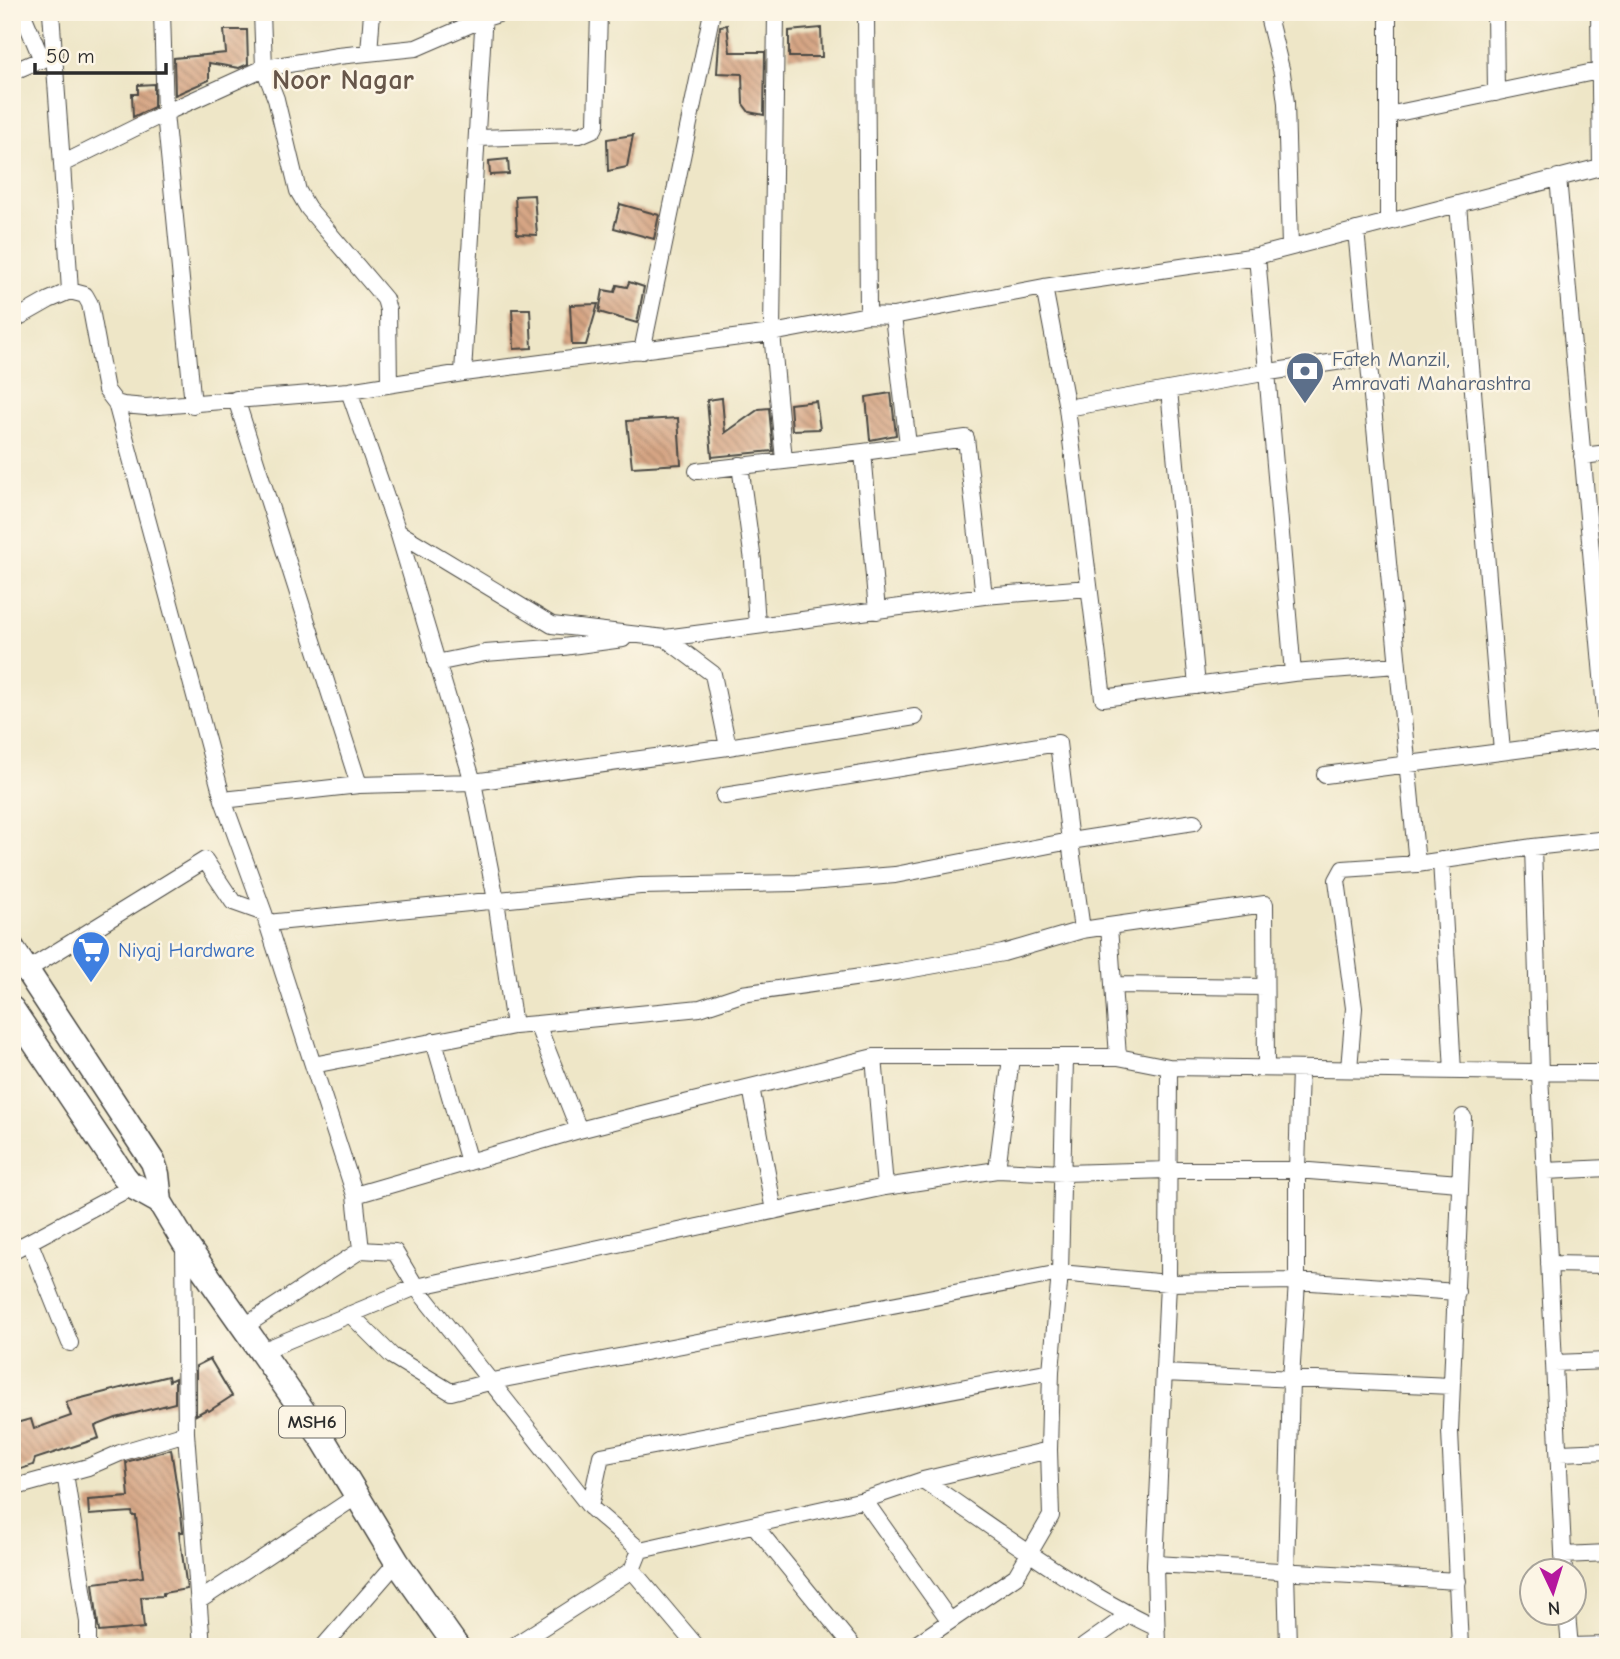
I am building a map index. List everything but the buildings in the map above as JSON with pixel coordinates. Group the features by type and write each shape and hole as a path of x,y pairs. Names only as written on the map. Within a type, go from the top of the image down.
{"main road":[{"name":"MSH6","path":"12,948 153,1162 160,1202 184,1242 324,1441 397,1562 457,1647"},
{"name":"MSH6","path":"12,1009 133,1186 160,1202"}],"street":[{"path":"22,12 48,57"},
{"path":"51,12 48,57 62,164 70,291"},
{"path":"162,12 165,113 193,405"},
{"path":"262,12 264,68 276,99 298,191 308,208 385,299 388,310 389,385"},
{"path":"369,52 372,12"},
{"path":"62,164 264,68 369,52 416,48 484,15 505,12"},
{"path":"478,138 580,135 594,129 599,12"},
{"path":"642,351 712,12"},
{"path":"776,12 772,333 784,460"},
{"path":"866,12 868,315"},
{"path":"1267,12 1285,95 1290,247"},
{"path":"1388,12 1388,222"},
{"path":"1495,12 1496,93"},
{"path":"116,402 146,407 193,405 236,399 349,391 463,373 772,333 868,315 893,316 1044,287 1257,256 1458,204 1605,165 1599,12"},
{"path":"463,373 484,15"},
{"path":"12,72 48,57"},
{"path":"1388,115 1603,70"},
{"path":"1558,177 1608,744"},
{"path":"1458,204 1502,752"},
{"path":"1356,230 1417,864"},
{"path":"1257,256 1293,673"},
{"path":"1044,287 1067,408 1103,698 1293,673 1397,665"},
{"path":"12,321 70,291 85,295 90,304 106,390 116,402 223,800 265,918 355,1195 361,1250"},
{"path":"893,316 908,445"},
{"path":"1067,408 1369,357"},
{"path":"1168,390 1197,686"},
{"path":"349,391 398,532 473,782 496,900 514,1026"},
{"path":"236,399 359,785"},
{"path":"697,471 863,453 966,438 984,596"},
{"path":"863,453 877,611"},
{"path":"1582,456 1608,453"},
{"path":"740,465 753,561 757,626"},
{"path":"398,532 552,625 639,636 665,638 984,596 1089,588"},
{"path":"436,663 485,653 598,643 639,636"},
{"path":"665,638 713,674 728,747"},
{"path":"223,800 359,785 473,782 915,718"},
{"path":"1325,775 1607,738"},
{"path":"724,796 1058,743 1083,930"},
{"path":"27,970 205,860 233,902 265,918 640,886 797,883 895,874 1070,841 1194,822"},
{"path":"1349,1069 1354,1008 1337,880 1343,869 1417,864 1608,839"},
{"path":"1533,847 1540,1073 1564,1558"},
{"path":"1441,860 1453,1071"},
{"path":"313,1065 514,1026 700,1008 743,994 896,972 1003,953 1083,930 1265,904 1266,1068"},
{"path":"1109,926 1118,1057"},
{"path":"1114,985 1265,987"},
{"path":"537,1024 579,1130"},
{"path":"434,1041 469,1162"},
{"path":"355,1195 579,1130 874,1058 1118,1057 1169,1067 1608,1073"},
{"path":"874,1058 885,1187"},
{"path":"997,1170 1011,1058"},
{"path":"912,1647 1016,1576 1051,1516 1051,1371 1060,1273 1065,1058"},
{"path":"1157,1647 1155,1564 1168,1283 1169,1067"},
{"path":"1288,1647 1286,1571 1291,1380 1297,1281 1300,1069"},
{"path":"751,1087 774,1211"},
{"path":"1460,1647 1450,1431 1458,1292 1463,1117"},
{"path":"1546,1171 1608,1168"},
{"path":"262,1351 416,1287 885,1187 997,1170 1063,1174 1168,1170 1297,1170 1460,1183"},
{"path":"12,1251 157,1174"},
{"path":"184,1242 186,1433 202,1647"},
{"path":"30,1243 70,1343"},
{"path":"245,1326 361,1250 395,1252 416,1287 590,1507 640,1550"},
{"path":"1549,1264 1608,1265"},
{"path":"351,1314 392,1356 451,1392 493,1381 1060,1273 1168,1283 1297,1281 1458,1292"},
{"path":"1554,1363 1608,1361"},
{"path":"590,1507 601,1455 1051,1371"},
{"path":"1164,1373 1451,1386"},
{"path":"12,1488 186,1433"},
{"path":"640,1550 863,1500 923,1480 1049,1450"},
{"path":"1560,1453 1608,1451"},
{"path":"65,1473 88,1622 88,1647"},
{"path":"923,1480 1030,1553 1128,1615 1157,1628"},
{"path":"200,1600 357,1496"},
{"path":"863,1500 950,1621"},
{"path":"754,1525 853,1647"},
{"path":"512,1647 632,1570 640,1550"},
{"path":"1586,1558 1608,1553"},
{"path":"323,1647 397,1562"},
{"path":"1155,1564 1458,1581"},
{"path":"632,1570 697,1647"},
{"path":"1083,1647 1128,1615"},
{"path":"1568,1628 1570,1646 1608,1645"}],"place":[{"name":"Fateh Manzil, Amravati Maharashtra","path":"1305,405"},
{"name":"Niyaj Hardware","path":"91,984"}],"district":[{"name":"Noor Nagar","path":"343,80"}]}
